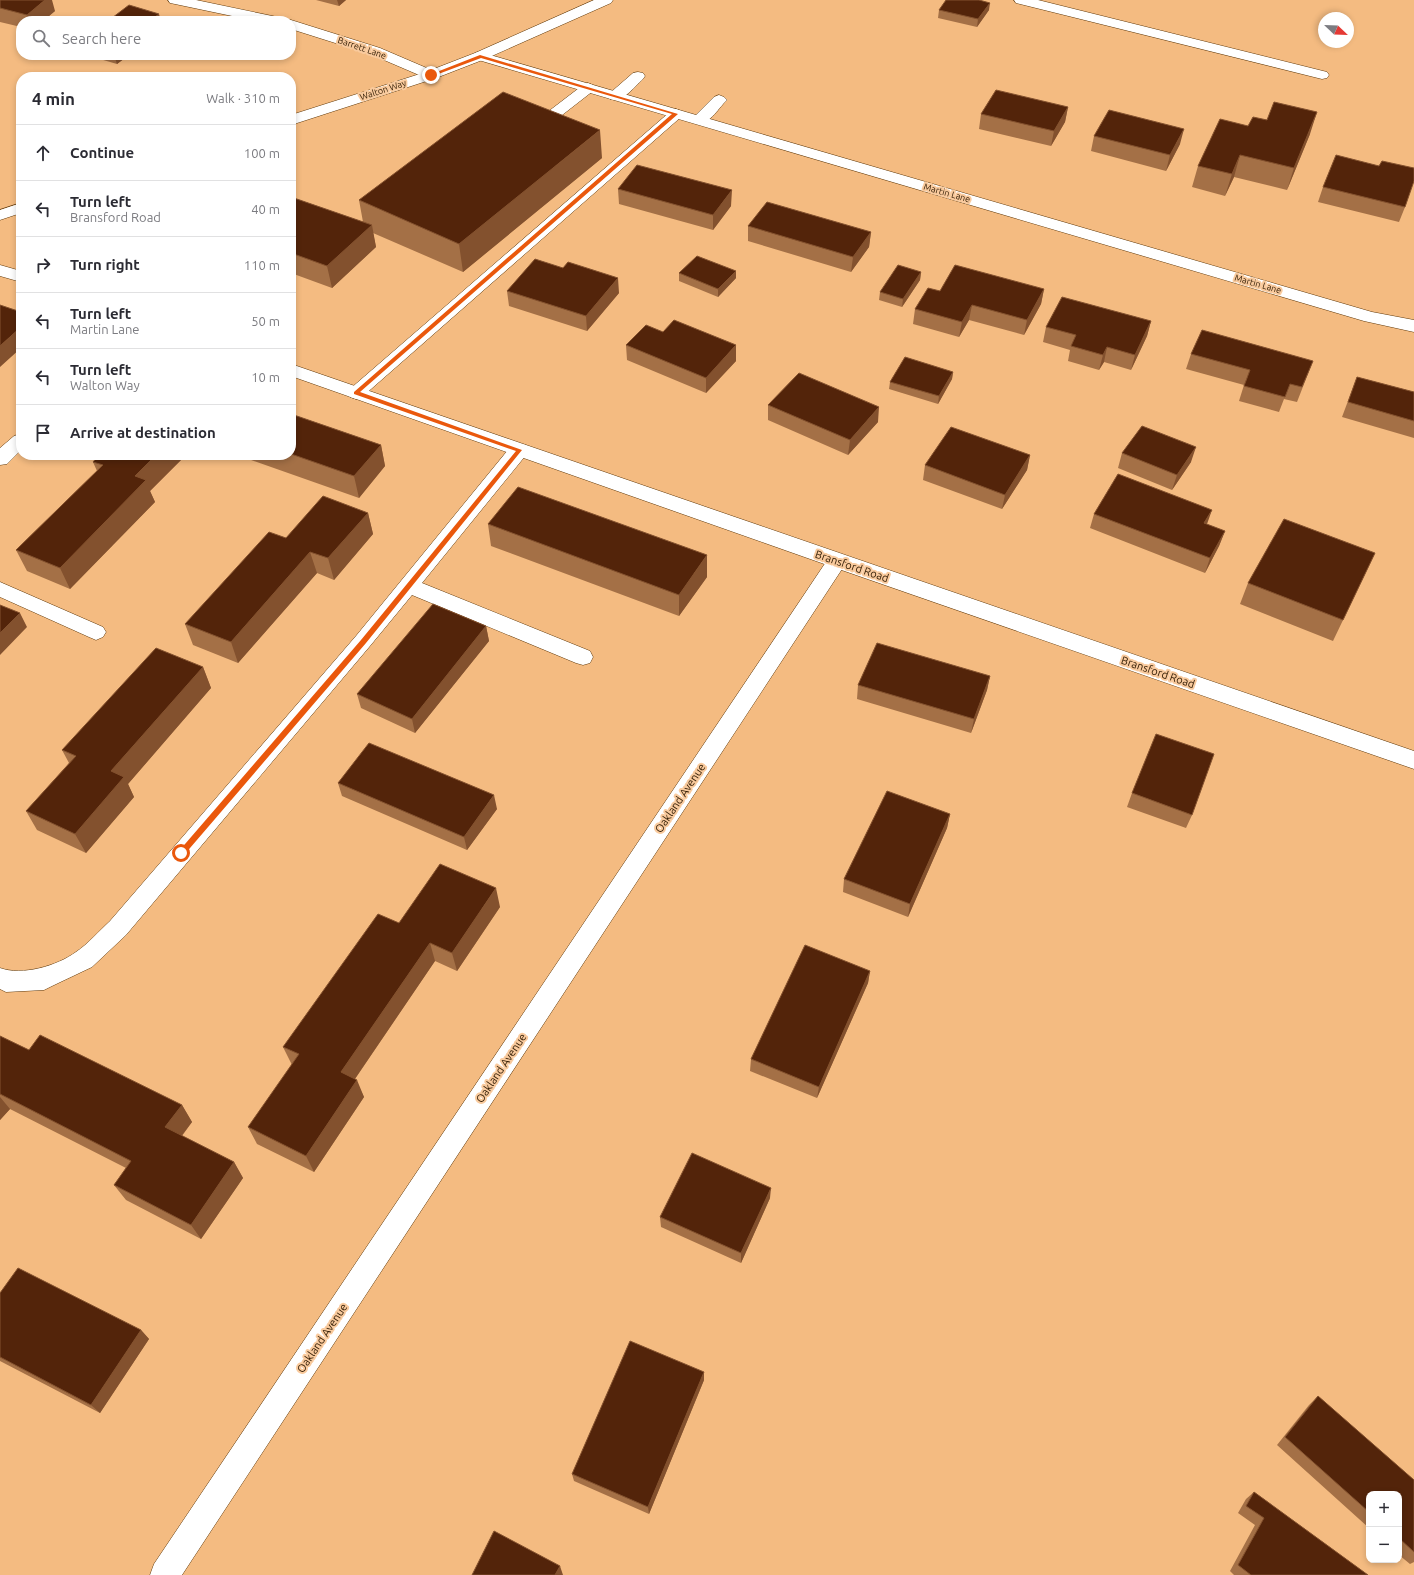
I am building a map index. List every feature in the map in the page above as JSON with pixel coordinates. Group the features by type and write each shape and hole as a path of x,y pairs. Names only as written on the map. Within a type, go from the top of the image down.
{"street":[{"path":"175,0 253,16"},
{"name":"Walton Way","path":"296,118 431,75 480,56 606,0"},
{"path":"1021,0 1322,75"},
{"name":"Barrett Lane","path":"296,26 375,51 431,75"},
{"name":"Martin Lane","path":"480,56 1370,317 1414,326"},
{"path":"615,96 638,76"},
{"path":"516,106 552,116 588,88"},
{"path":"698,120 719,100"},
{"path":"356,393 676,114"},
{"path":"0,215 16,210"},
{"path":"0,270 16,276"},
{"name":"Bransford Road","path":"296,372 837,561 1414,760"},
{"path":"0,459 16,445"},
{"path":"0,978 6,981 44,979 84,960 118,928 364,641 519,450"},
{"name":"Oakland Avenue","path":"165,1575 837,561"},
{"path":"409,586 583,657"},
{"path":"0,589 96,632"}],"building":[{"path":"0,0 45,0 27,15 0,8"},
{"path":"946,0 979,0 990,3 978,19 939,10"},
{"path":"129,5 159,14 156,16 115,16"},
{"path":"996,90 1068,107 1054,131 981,114"},
{"path":"503,92 600,130 459,244 359,200"},
{"path":"1274,102 1317,112 1294,168 1240,155 1232,174 1198,166 1220,119 1248,126 1253,117 1267,120"},
{"path":"1109,110 1184,129 1170,155 1094,136"},
{"path":"1336,155 1379,166 1382,161 1414,168 1414,181 1405,207 1323,187"},
{"path":"637,165 732,190 713,215 618,189"},
{"path":"296,199 372,225 327,266 296,255"},
{"path":"767,202 871,232 853,257 748,226"},
{"path":"697,256 736,271 718,289 679,273"},
{"path":"535,259 563,268 568,262 618,278 586,316 507,291"},
{"path":"898,265 921,272 903,299 880,292"},
{"path":"955,265 1044,289 1027,320 972,305 962,322 915,309 928,288 940,291"},
{"path":"1062,297 1151,321 1135,355 1107,347 1103,355 1071,346 1076,335 1046,327"},
{"path":"0,305 16,310 16,332 0,346"},
{"path":"674,320 736,345 706,378 626,345 646,325 663,332"},
{"path":"1202,330 1313,361 1302,387 1290,384 1285,397 1244,386 1250,370 1191,354"},
{"path":"905,357 953,372 939,396 890,382"},
{"path":"799,373 879,407 850,440 768,405"},
{"path":"1357,377 1414,392 1414,421 1348,402"},
{"path":"296,416 381,445 354,476 296,456"},
{"path":"1142,426 1196,447 1177,475 1122,453"},
{"path":"951,427 1030,455 1005,495 925,465"},
{"path":"95,460 151,460 135,476 146,480 60,568 16,550 103,465 93,462"},
{"path":"1118,474 1212,510 1204,523 1225,531 1210,558 1094,514"},
{"path":"518,487 707,555 679,595 488,524"},
{"path":"323,496 368,513 328,558 310,552 231,642 185,624 269,532 286,538"},
{"path":"1284,519 1375,553 1343,620 1248,583"},
{"path":"433,604 486,626 412,719 357,694"},
{"path":"0,605 20,613 0,633"},
{"path":"877,643 990,676 974,719 858,685"},
{"path":"156,648 203,667 111,771 124,777 75,834 26,811 76,756 62,750"},
{"path":"1156,734 1214,754 1192,815 1132,793"},
{"path":"369,743 494,795 464,837 338,783"},
{"path":"887,791 950,814 910,904 844,879"},
{"path":"440,864 496,888 452,953 430,943 341,1072 357,1080 306,1156 248,1127 299,1054 283,1047 378,914 399,923"},
{"path":"805,945 870,971 819,1087 751,1059"},
{"path":"40,1035 182,1105 165,1127 234,1162 191,1225 114,1185 131,1161 0,1094 0,1036 29,1050"},
{"path":"692,1153 771,1188 741,1253 660,1217"},
{"path":"18,1268 141,1330 91,1405 0,1357 0,1293"},
{"path":"630,1341 704,1372 648,1507 572,1474"},
{"path":"1318,1396 1414,1480 1414,1552 1402,1541 1402,1491 1366,1491 1366,1509 1285,1437"},
{"path":"1254,1492 1368,1575 1251,1575 1238,1565 1264,1518 1246,1506"},
{"path":"494,1531 560,1566 555,1575 472,1575"}],"route":[{"path":"181,853 364,641 519,450 356,393 564,210 676,114 480,56 431,75"}]}
